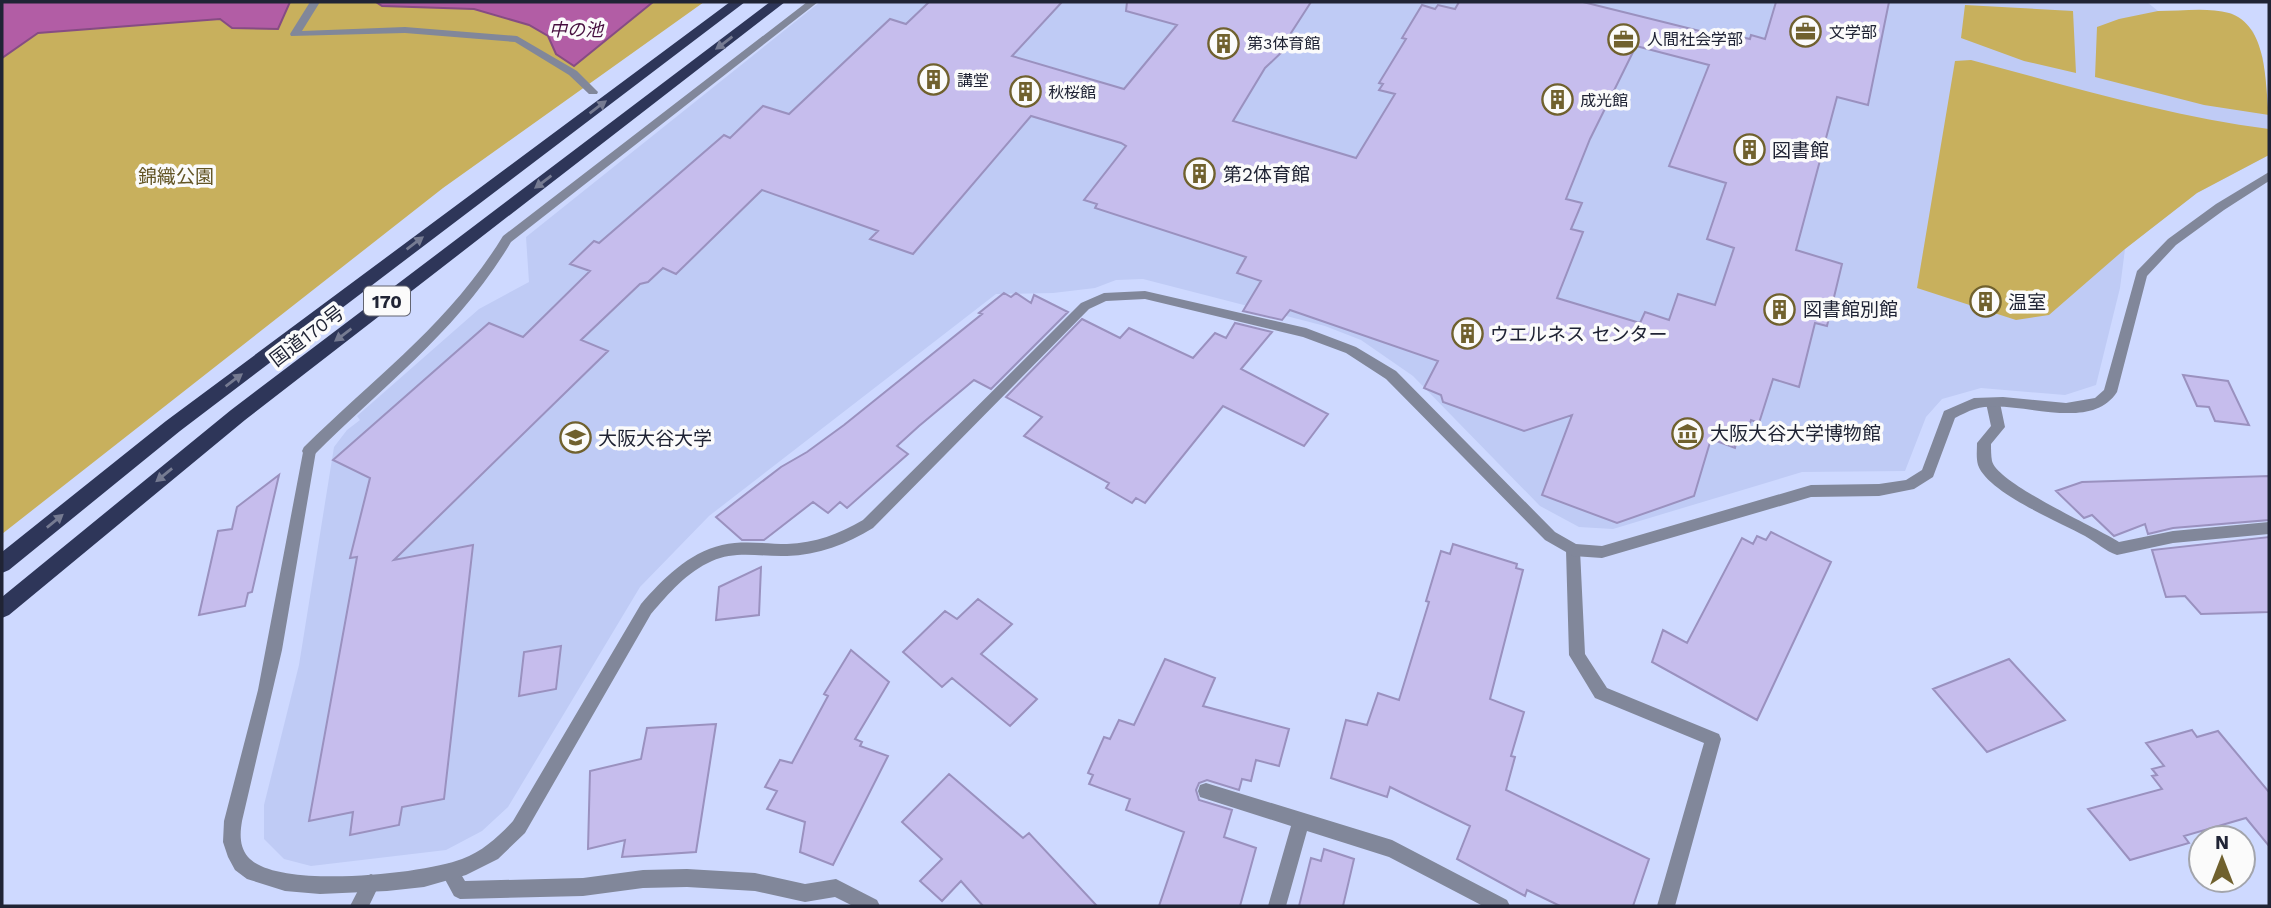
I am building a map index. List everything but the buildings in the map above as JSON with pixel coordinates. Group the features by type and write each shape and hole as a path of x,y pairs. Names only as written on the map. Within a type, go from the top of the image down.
{"highway":[{"name":"国道170号","path":"2,564 215,394 738,2"},
{"name":"国道170号","path":"2,609 237,415 778,2"}],"street":[{"path":"315,2 295,34 405,30 517,39 573,73 593,92"},
{"path":"813,2 507,239 485,274 444,325 309,452 268,687 233,820 234,852 250,871 280,882 316,886 404,881 459,870 493,852 519,827 646,609 672,579 705,558 731,549 788,550 820,546 844,539 868,524 1085,306 1104,297 1145,295 1307,333 1351,350 1391,375 1550,536 1573,550 1602,552 1811,491 1879,490 1909,485 1928,473 1949,415 1974,403 2066,408 2099,403 2110,391 2141,274 2172,242 2220,206 2269,176"},
{"path":"1993,402 1998,427 1984,443 1984,464 1999,481 2019,495 2093,533 2117,549 2173,537 2269,528"},
{"path":"1573,550 1577,655 1601,693 1713,739 1666,906"},
{"path":"1206,791 1392,849 1501,906"},
{"path":"1277,906 1301,822"},
{"path":"450,872 460,890 583,887 643,879 687,878 755,882 805,893 836,888 871,906"},
{"path":"359,906 370,883"}],"shaded area":[{"name":"大阪大谷大学","path":"820,2 2147,2 2158,11 2231,13 2253,31 2263,58 2269,116 2269,155 2197,193 2125,249 2120,288 2096,385 2065,395 1981,388 1942,399 1926,417 1905,471 1802,472 1613,529 1579,527 1540,506 1413,376 1361,340 1325,326 1143,279 1116,280 1095,288 1053,293 996,294 709,516 640,587 508,807 482,831 446,850 311,866 284,859 264,839 264,805 299,665 334,447 347,430 360,420 357,416 479,309 529,282 526,237"}],"green space":[{"name":"錦織公園","path":"2,2 704,2 443,188 2,534"},
{"path":"1965,5 2073,11 2076,73 2024,61 1961,38"},
{"path":"2212,10 2229,13 2242,20 2258,42 2262,56 2269,115 2204,105 2095,77 2097,27 2119,19 2158,11"},
{"path":"1971,60 2156,108 2269,129 2269,155 2197,193 2125,249 2049,315 2016,320 1917,288 1955,61"}],"water":[{"path":"2,2 290,2 278,29 232,28 220,19 38,33 2,58"},
{"name":"中の池","path":"376,2 653,2 574,66 556,54 548,36 529,25 474,9 382,6"}],"place":[{"name":"文学部","path":"1806,32"},
{"name":"人間社会学部","path":"1624,39"},
{"name":"第3体育館","path":"1224,43"},
{"name":"講堂","path":"934,80"},
{"name":"秋桜館","path":"1025,92"},
{"name":"成光館","path":"1557,100"},
{"name":"図書館","path":"1749,150"},
{"name":"第2体育館","path":"1200,174"},
{"name":"温室","path":"1985,302"},
{"name":"図書館別館","path":"1780,309"},
{"name":"ウエルネス センター","path":"1467,334"},
{"name":"大阪大谷大学博物館","path":"1687,433"},
{"name":"大阪大谷大学","path":"575,438"}]}
